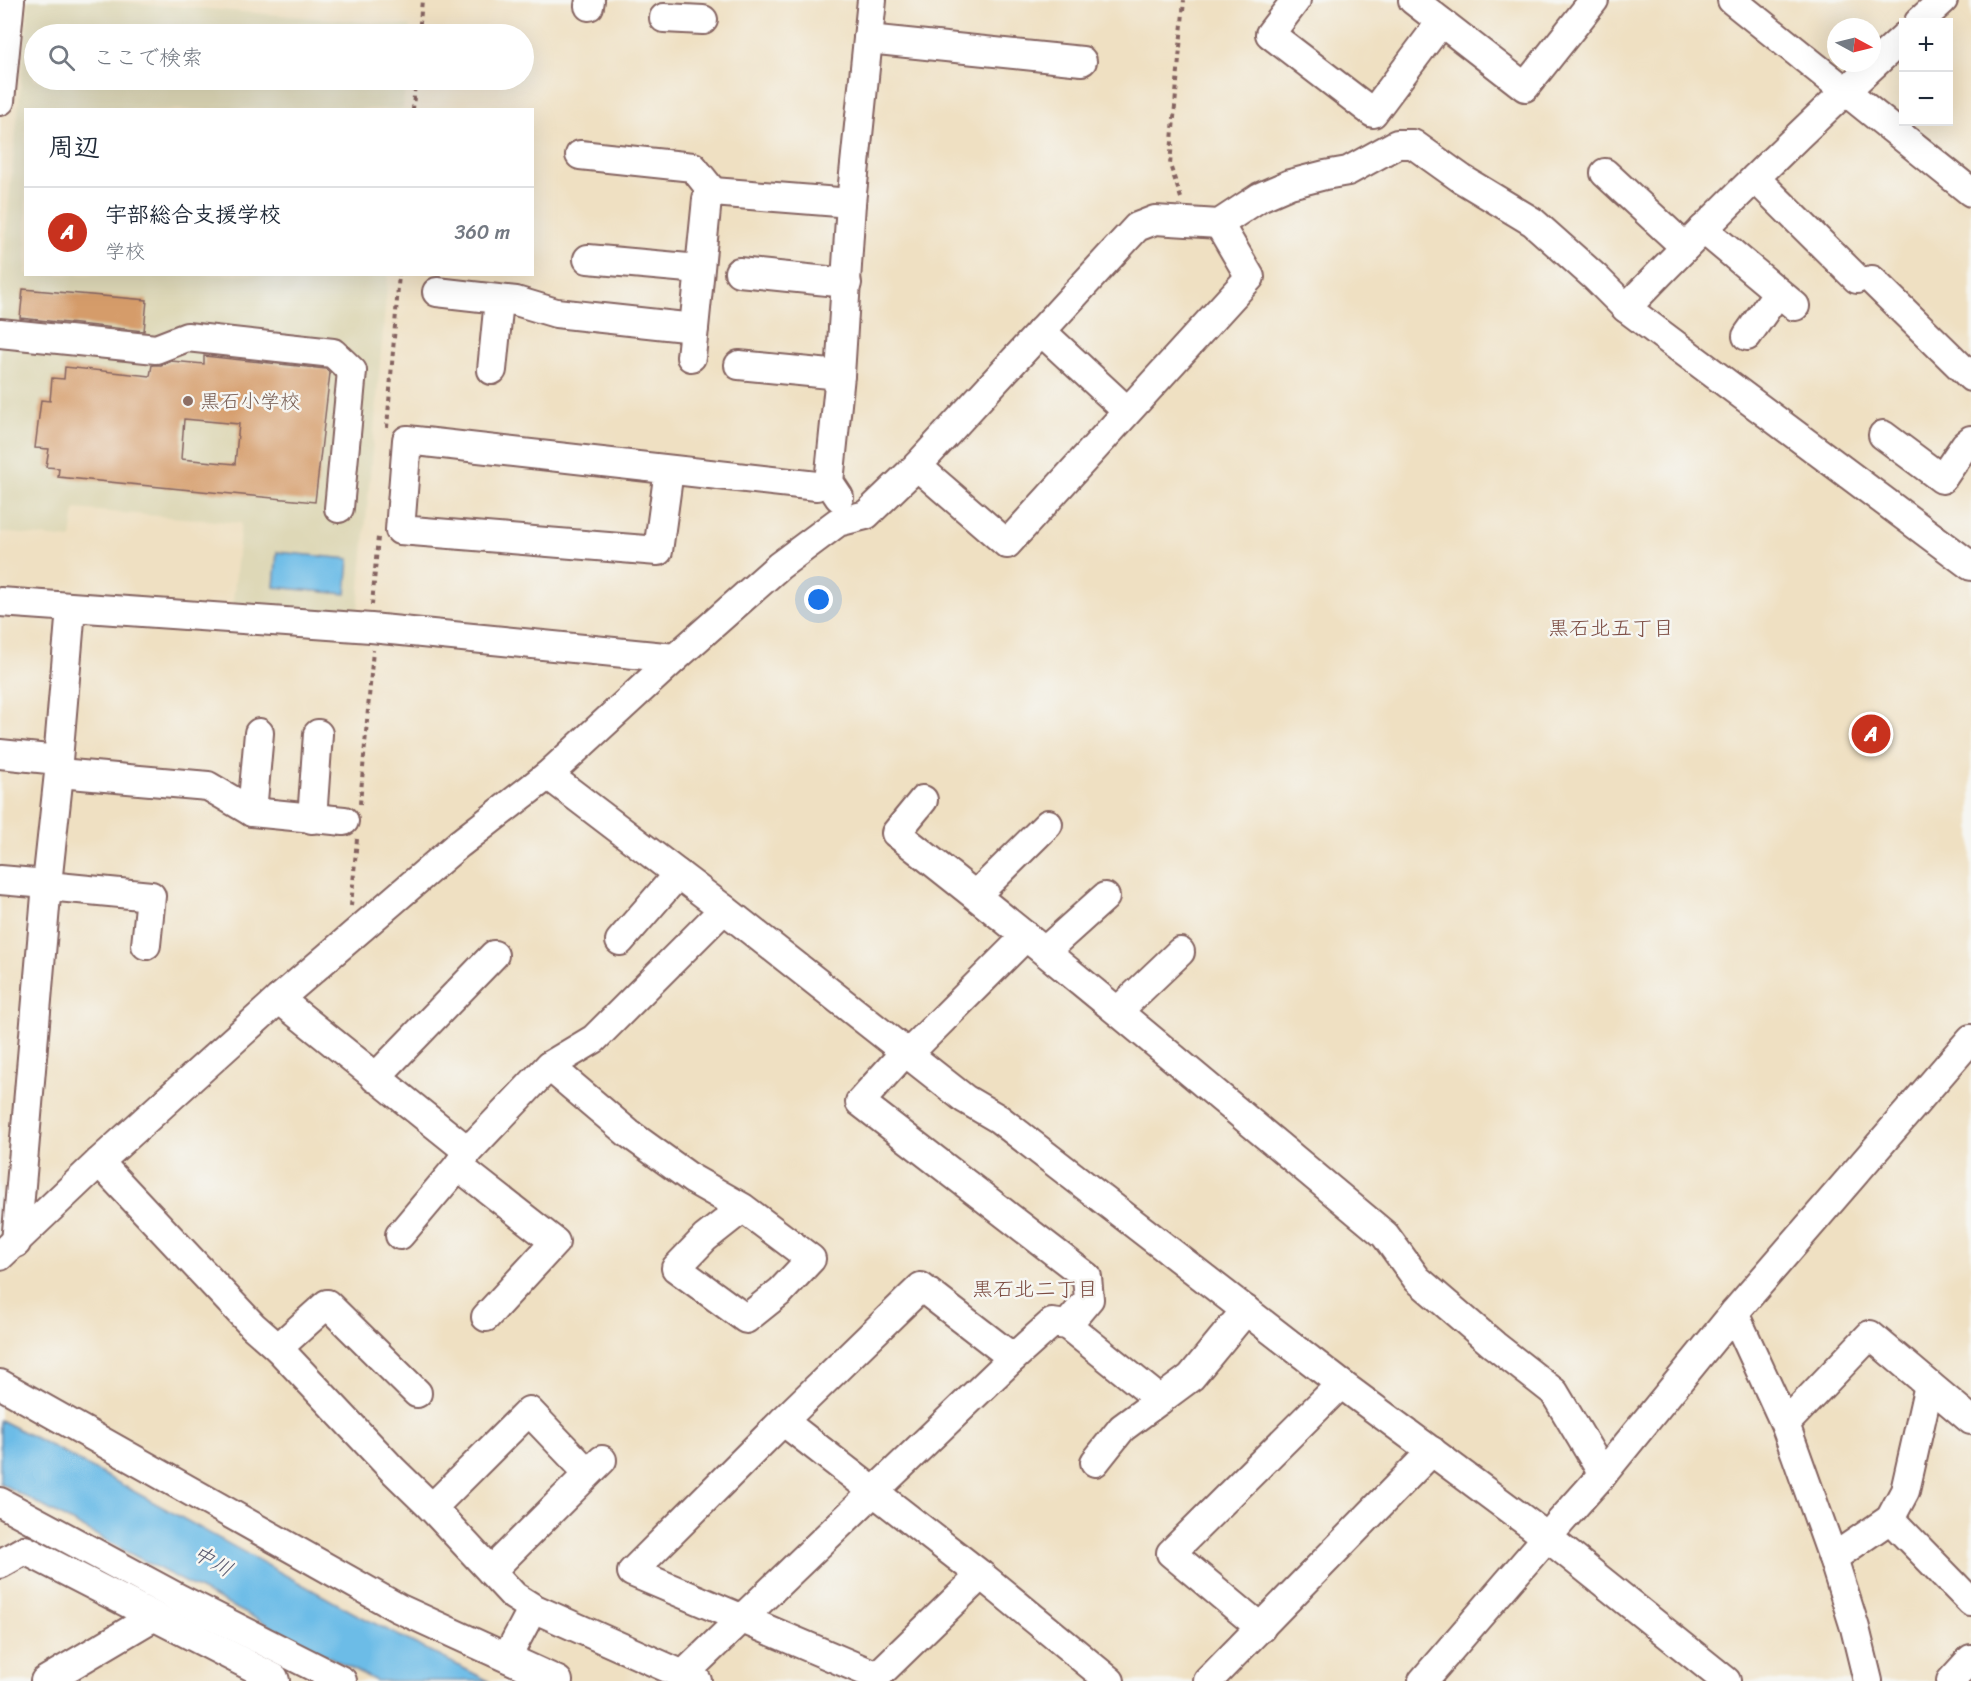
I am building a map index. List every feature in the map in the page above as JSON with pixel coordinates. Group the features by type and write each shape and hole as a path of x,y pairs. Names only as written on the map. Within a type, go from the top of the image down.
{"street":[{"path":"0,101 10,0"},
{"path":"853,519 829,482 840,375 851,203 872,0"},
{"path":"1296,0 1270,34 1373,113 1441,22"},
{"path":"1413,0 1525,87 1594,0"},
{"path":"1732,0 1971,192"},
{"path":"1923,18 1943,0"},
{"path":"868,39 1082,61"},
{"path":"1626,308 1755,178 1899,42"},
{"path":"8,1250 99,1162 279,999 459,844 548,775 779,566 838,522 866,516 917,466 1137,227 1155,220 1219,224 1260,197 1290,184 1325,174 1348,171 1397,144 1413,144 1462,179 1533,222 1626,308 1971,566"},
{"path":"580,155 693,167 713,192 851,203"},
{"path":"1605,173 1694,238 1786,299 1747,336"},
{"path":"1755,178 1971,376"},
{"path":"691,357 707,199 713,192"},
{"path":"917,466 1007,544 1250,277 1219,224"},
{"path":"588,259 699,269"},
{"path":"739,272 847,282"},
{"path":"437,292 516,301 556,313 694,328"},
{"path":"492,370 499,300"},
{"path":"1041,331 1126,411"},
{"path":"0,333 156,349 187,337 333,353 352,371 339,508"},
{"path":"739,365 840,375"},
{"path":"1883,435 1942,479 1965,445 1971,440"},
{"path":"669,470 658,551 400,530 407,440 817,486 829,482"},
{"path":"0,602 371,628 675,658"},
{"path":"8,1250 11,1174 47,884 59,767 71,608"},
{"path":"252,812 260,733"},
{"path":"312,819 318,734"},
{"path":"0,754 59,767 208,786 252,812 354,822"},
{"path":"548,775 724,909 965,1099 999,1119 1341,1384 1547,1537 1726,1681"},
{"path":"923,800 896,833 1118,1011 1385,1235 1417,1279 1494,1345 1554,1392 1603,1474"},
{"path":"975,895 1048,824"},
{"path":"620,940 678,874"},
{"path":"0,880 151,896 146,945"},
{"path":"1067,1325 1089,1299 1087,1277 860,1102 904,1052 916,1046 1036,944 1105,897"},
{"path":"400,1235 463,1159 549,1066 594,1039 724,909"},
{"path":"1118,1011 1180,952"},
{"path":"375,1078 494,955"},
{"path":"279,999 375,1078 555,1242 486,1317"},
{"path":"1423,1681 1603,1474 1734,1313 1971,1039"},
{"path":"549,1066 628,1132 692,1179 743,1208"},
{"path":"99,1162 253,1326 278,1348 514,1596 533,1608 690,1678 742,1619 1052,1323 1067,1325 1160,1400"},
{"path":"981,1575 877,1676 632,1572 921,1287 1013,1358"},
{"path":"278,1348 327,1304 417,1393"},
{"path":"1095,1462 1122,1428 1191,1377 1246,1310"},
{"path":"1734,1313 1785,1424 1833,1558 1855,1628 1868,1681"},
{"path":"1785,1424 1870,1335 1971,1420"},
{"path":"0,1384 398,1608 558,1681"},
{"path":"1262,1628 1171,1553 1341,1384"},
{"path":"1833,1558 1890,1519 1905,1491 1929,1385"},
{"path":"432,1508 529,1411 595,1466 490,1571"},
{"path":"783,1421 981,1575 1110,1681"},
{"path":"1208,1681 1432,1451"},
{"path":"0,1502 180,1599 342,1681"},
{"path":"1890,1519 1971,1602"},
{"path":"0,1564 25,1550 274,1678 275,1681"},
{"path":"507,1657 533,1608"},
{"path":"45,1681 153,1617"}],"path":[{"path":"420,24 422,0"},
{"path":"1184,0 1170,165 1188,222"},
{"path":"413,108 414,90"},
{"path":"348,939 354,822 375,634 371,628"}],"shaded area":[{"name":"黒石小学校","path":"29,0 100,0 386,24 27,24"},
{"name":"黒石小学校","path":"24,51 24,90 404,90 403,108 24,108 24,276 388,276 357,621 232,612 241,523 75,509 71,539 0,532 0,293"}],"water":[{"path":"277,552 349,559 346,594 274,587"},
{"name":"中川","path":"0,1420 59,1450 354,1613 489,1681 376,1681 133,1555 0,1483"}],"building":[{"path":"23,289 147,300 144,331 20,318"},
{"path":"204,356 326,369 330,373 315,502 58,477 59,468 46,467 49,449 35,448 41,400 50,401 52,378 64,379 65,367 150,376 152,365 161,365 171,361 204,364","holes":["184,419 239,424 235,464 181,459"]}],"place":[{"name":"黒石小学校","path":"188,401"},
{"name":"宇部総合支援学校","path":"1871,734"}],"district":[{"name":"黒石北五丁目","path":"1611,628"},
{"name":"黒石北二丁目","path":"1035,1289"}]}
